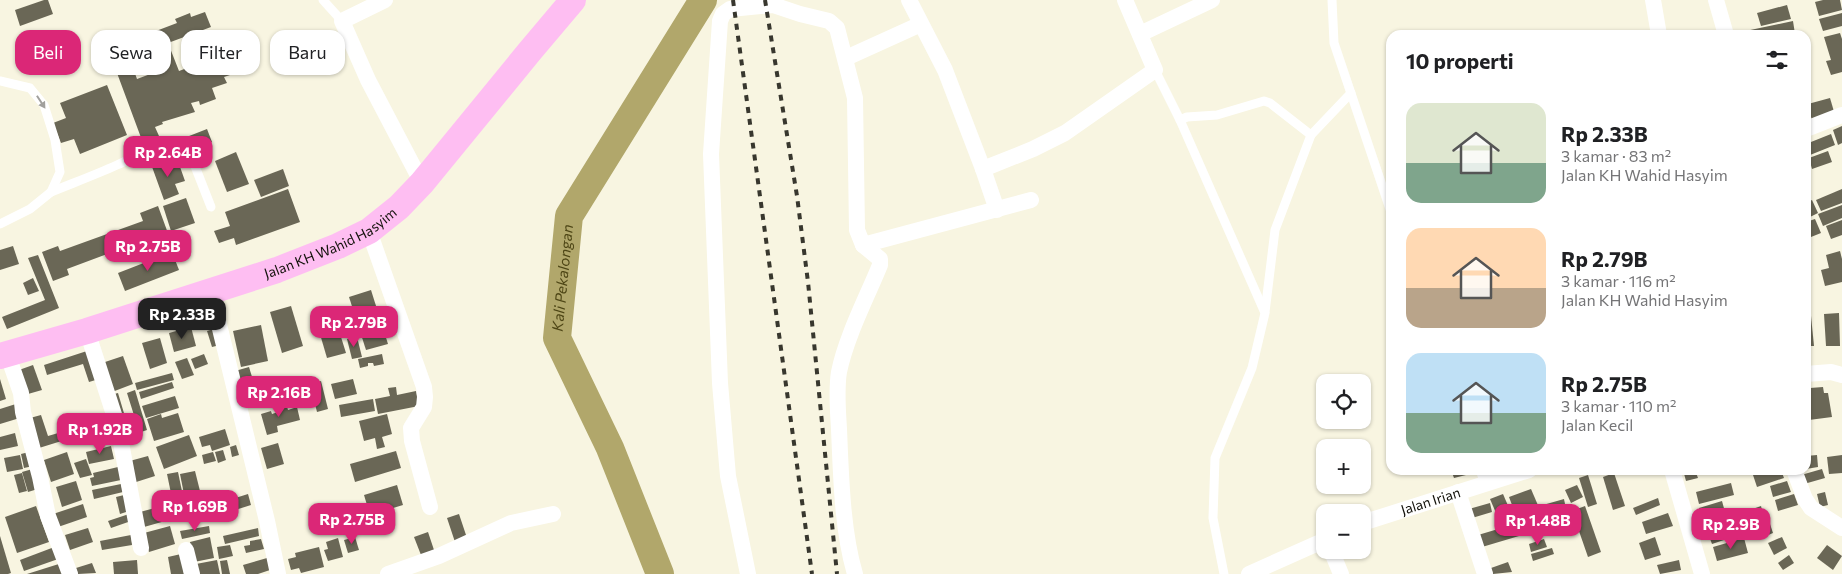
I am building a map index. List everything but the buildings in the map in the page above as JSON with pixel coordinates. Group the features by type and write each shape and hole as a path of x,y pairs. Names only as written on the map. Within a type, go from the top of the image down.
{"main road":[{"name":"Jalan KH Wahid Hasyim","path":"4,355 87,331 277,270 338,246 369,231 400,207 422,183 573,0"}],"street":[{"path":"386,0 342,20 368,80 422,183"},
{"path":"909,0 944,70 984,169 997,210"},
{"path":"984,169 1033,149 1065,133 1155,70 1125,0"},
{"path":"1140,34 1212,0"},
{"path":"1653,0 1658,30"},
{"path":"1716,0 1725,30"},
{"path":"748,574 728,476 720,383 711,154 720,21 723,14 730,9 773,5 829,21 837,28 855,98 857,230 863,245 880,259 880,264 845,351 839,373 838,400 844,513 855,574"},
{"path":"846,58 921,24"},
{"path":"1811,127 1842,115"},
{"path":"863,245 1031,200"},
{"path":"369,231 424,387 424,407 411,428 412,441 430,507"},
{"path":"211,292 267,521 278,574"},
{"path":"87,331 118,427 141,548"},
{"path":"4,355 21,393 23,412 36,459 48,516 70,574"},
{"path":"1811,374 1831,372 1842,375"},
{"name":"Jalan Irian","path":"1371,520 1458,492 1482,477 1495,475"},
{"path":"1673,475 1702,574"},
{"path":"1796,475 1805,499 1811,508 1842,528"},
{"path":"1458,492 1485,574"},
{"path":"388,574 439,556 511,523 553,514"},
{"path":"1249,574 1316,544"},
{"path":"186,550 192,574"},
{"path":"1335,559 1341,574"}],"lane":[{"path":"322,0 342,20"},
{"path":"1332,0 1334,43 1386,197"},
{"path":"1155,70 1180,120 1265,312"},
{"path":"0,82 30,88 44,105 55,140 60,172 51,192"},
{"path":"1224,574 1212,518 1216,458 1252,368 1265,312 1275,230 1311,135 1351,93"},
{"path":"1180,120 1187,117 1216,115 1264,101 1270,103 1311,135"},
{"path":"0,224 30,209 51,192 169,141 178,141 191,156 211,207"}],"waterway":[{"name":"Kali Pekalongan","path":"660,574 610,448 557,338 569,216 703,0"}],"railway":[{"path":"733,0 812,574"},
{"path":"765,0 797,196 808,282 837,574"}]}
